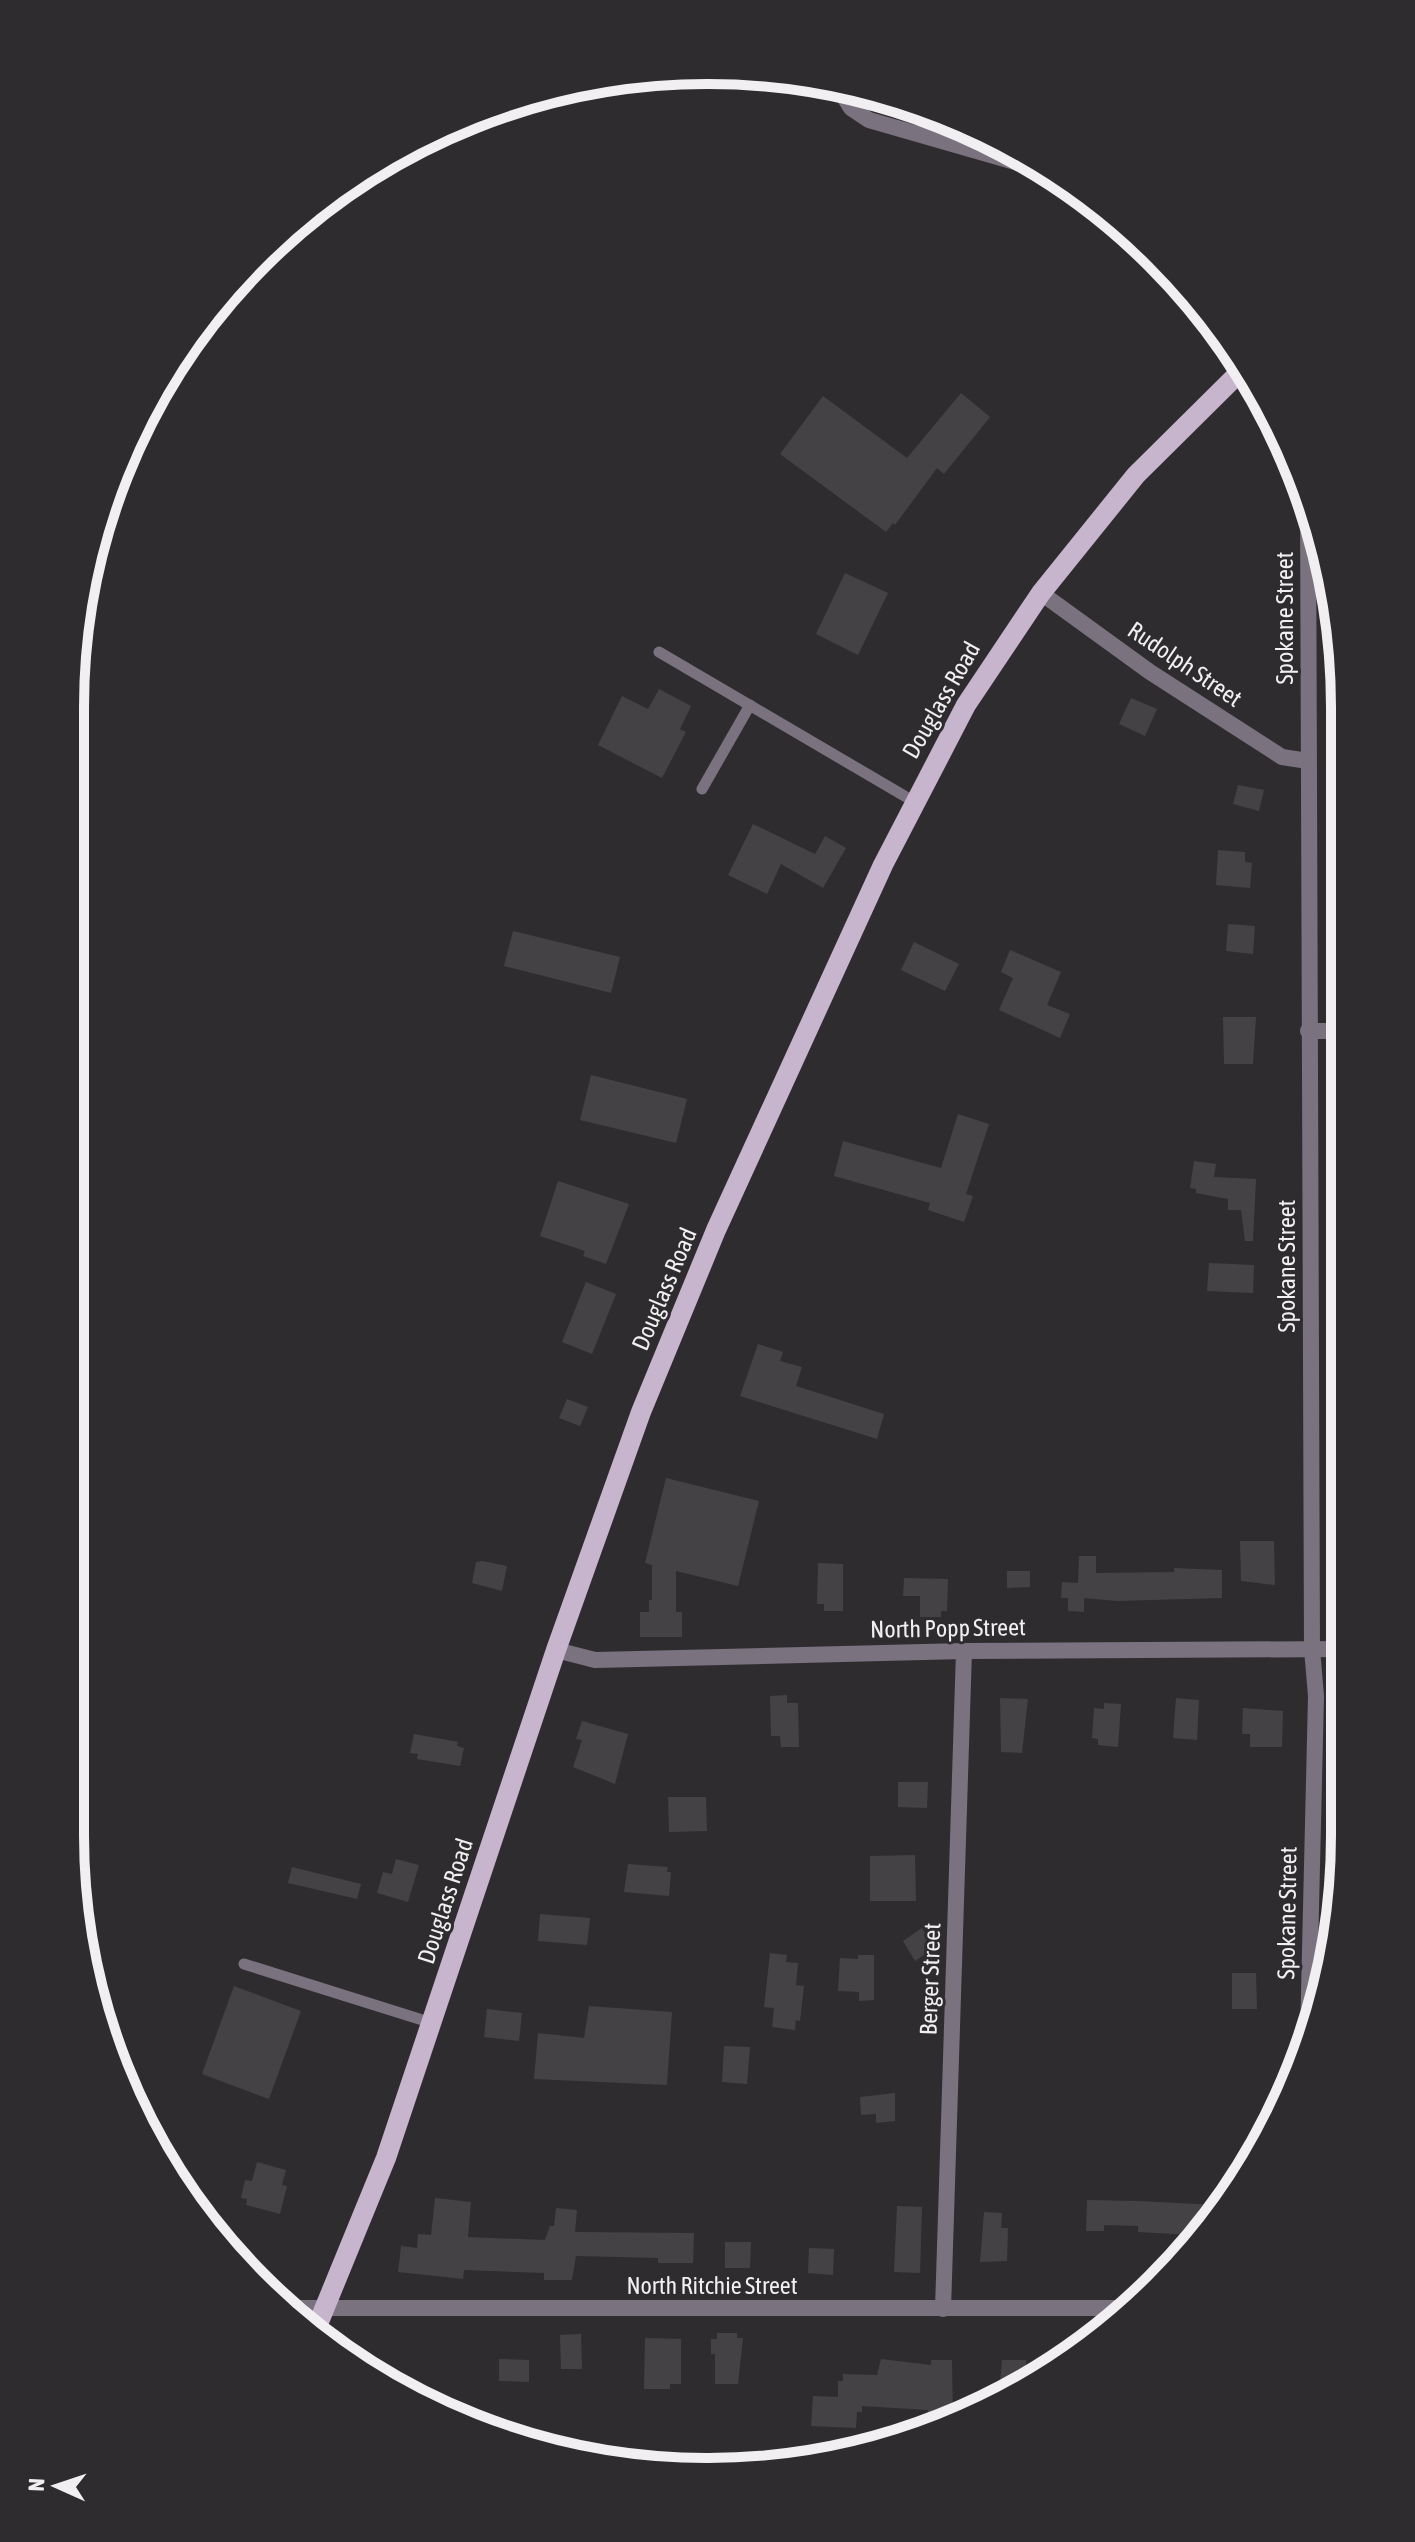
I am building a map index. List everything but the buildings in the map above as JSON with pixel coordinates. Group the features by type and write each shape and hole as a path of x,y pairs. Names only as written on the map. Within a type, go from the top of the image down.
{"main road":[{"name":"Douglass Road","path":"319,2322 367,2209 556,1650 672,1335 716,1230 913,801 966,705 1041,593 1136,475 1235,377"}],"street":[{"path":"846,100 851,108 869,120 1001,158"},
{"name":"Spokane Street","path":"1308,540 1312,1649 1316,1696 1309,2000"},
{"name":"Rudolph Street","path":"1041,593 1150,672 1282,757 1308,761"},
{"path":"1308,1031 1331,1031"},
{"name":"North Popp Street","path":"556,1650 595,1660 964,1651 1331,1649"},
{"name":"Berger Street","path":"943,2309 964,1651"},
{"name":"North Ritchie Street","path":"302,2308 1113,2308"}],"lane":[{"path":"659,652 913,801"},
{"path":"702,789 750,705"},
{"path":"244,1964 432,2023"}]}
